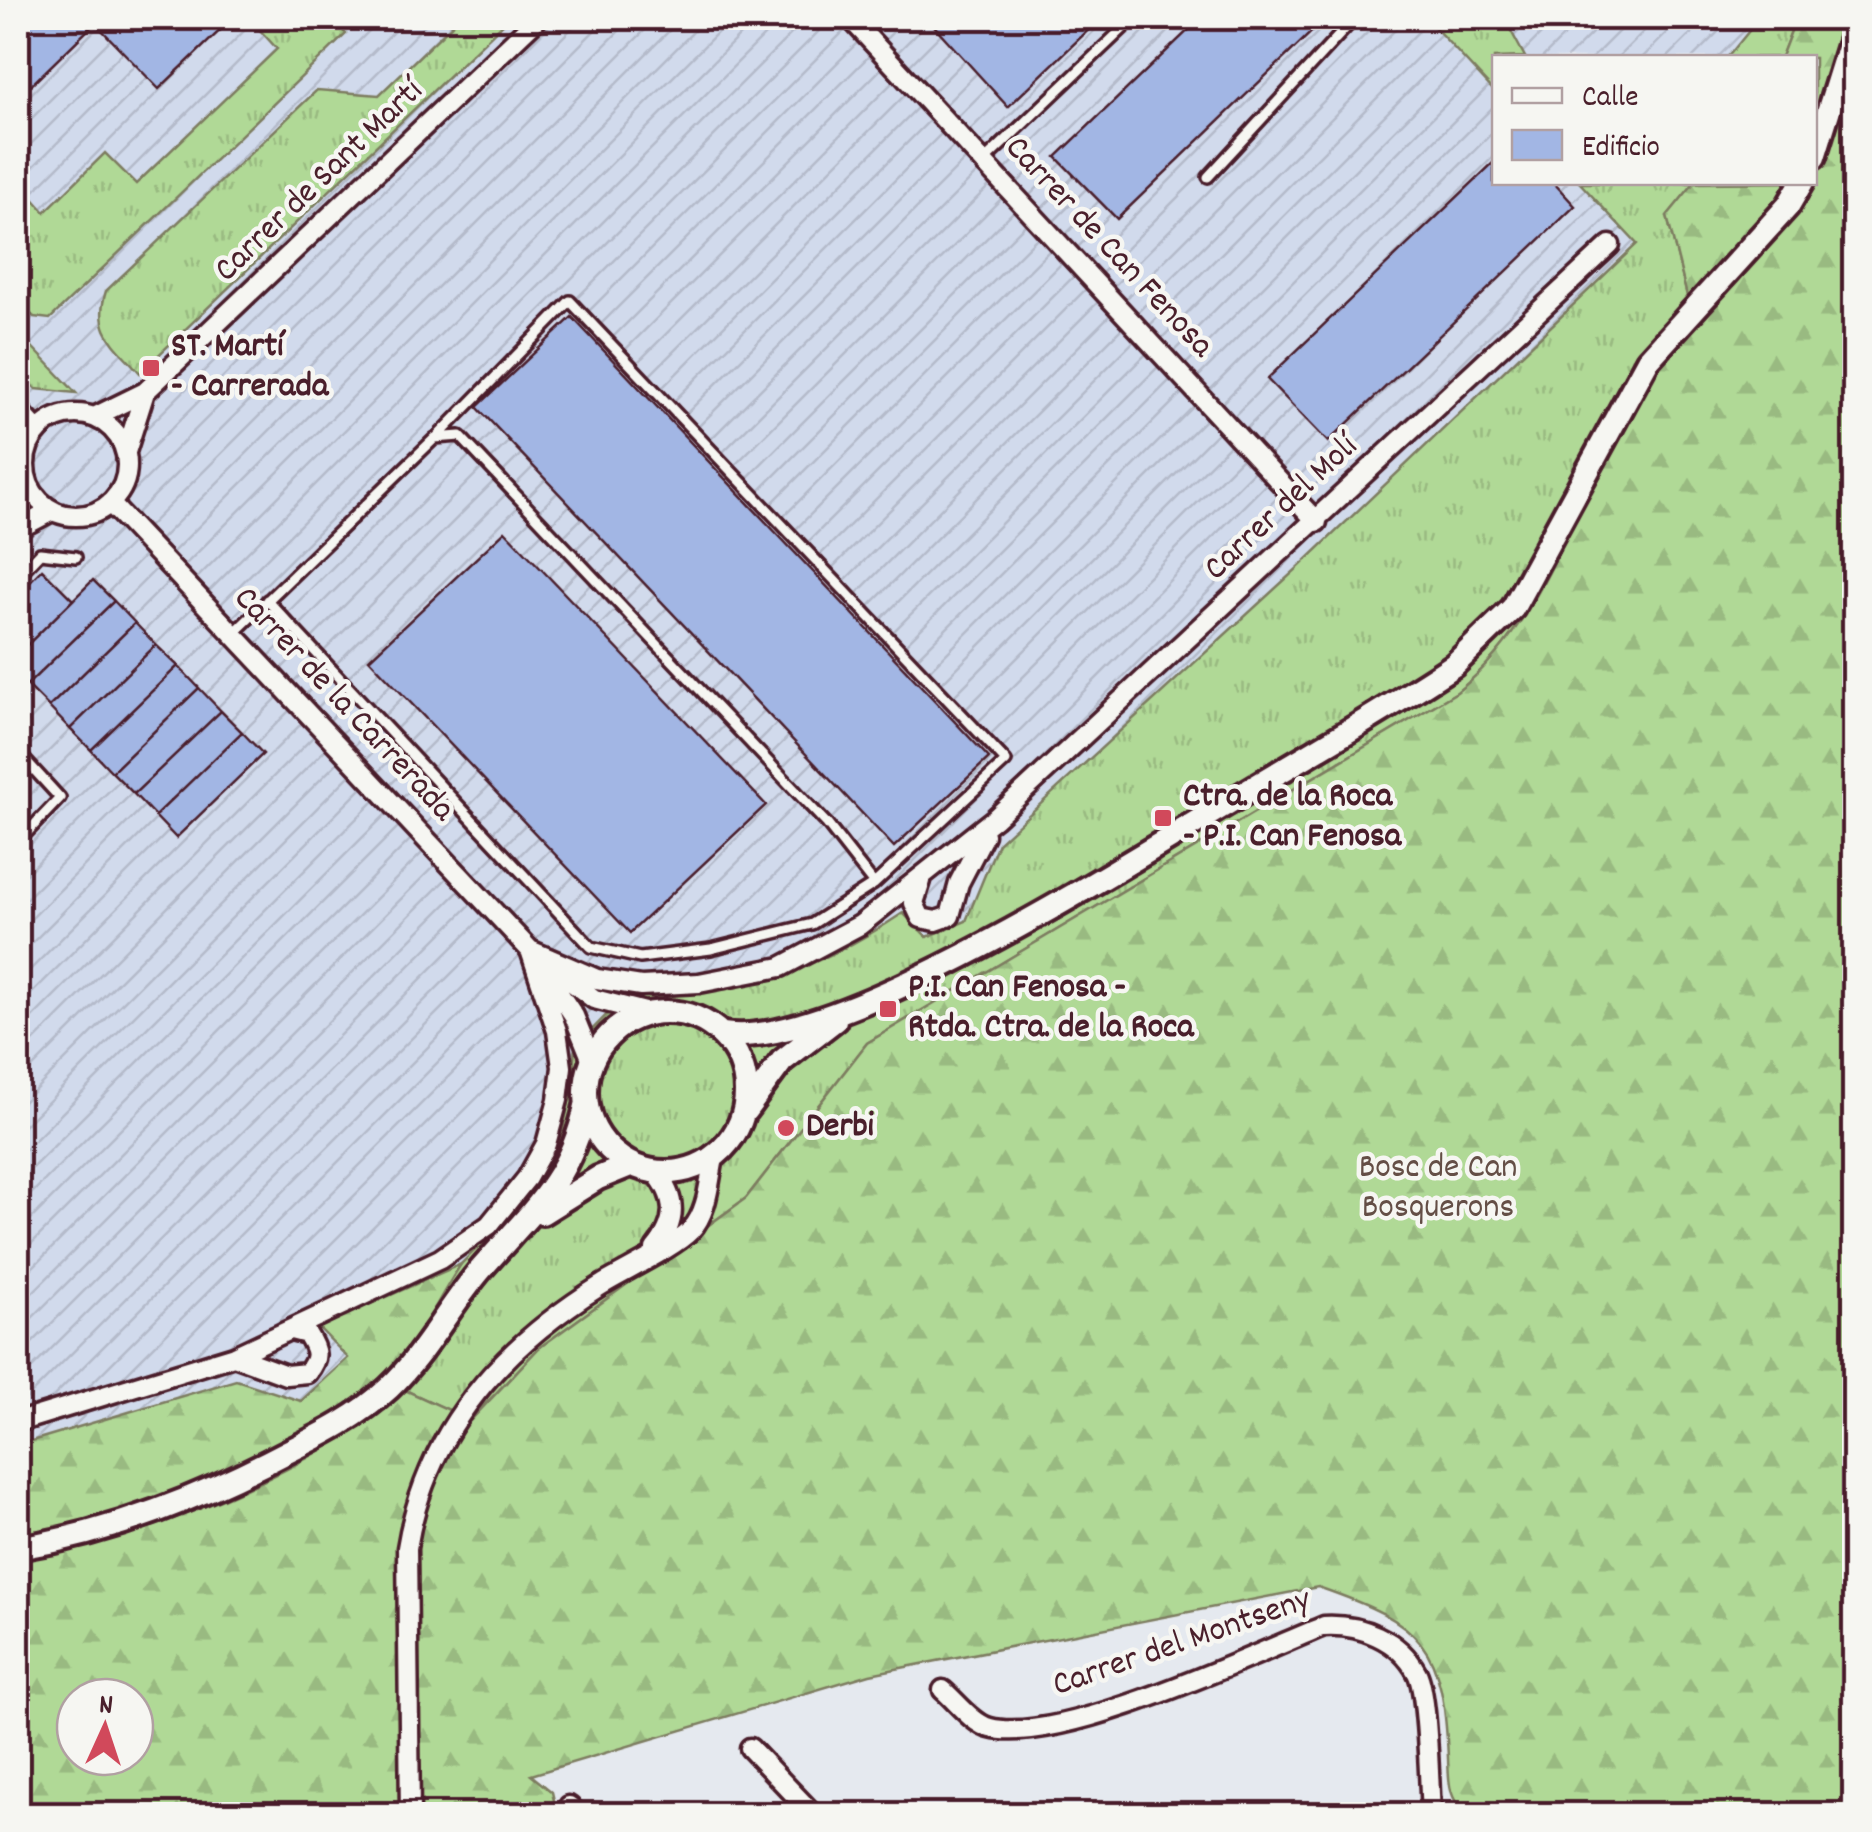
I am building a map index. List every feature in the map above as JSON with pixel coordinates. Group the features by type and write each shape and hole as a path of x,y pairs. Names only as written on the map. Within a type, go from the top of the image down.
{"street":[{"name":"Carrer de Sant Martí","path":"94,417 146,392 538,18"},
{"name":"Carrer de Can Fenosa","path":"850,18 1317,522"},
{"path":"1817,147 1854,28"},
{"path":"18,1548 86,1535 157,1512 260,1466 354,1417 393,1384 472,1280 548,1197 578,1143 591,1058 616,1029 648,1013 684,1014 724,1034 771,1034 854,1006 976,949 1173,836 1426,684 1480,644 1502,622 1528,584 1630,386 1648,360 1788,206 1800,185"},
{"name":"Carrer del Molí","path":"530,950 597,980 642,986 700,983 780,968 860,925 922,880 995,818 1317,522 1610,244"},
{"name":"Carrer de Sant Martí","path":"126,452 146,392"},
{"path":"18,409 38,430"},
{"path":"18,510 29,488 25,458 38,430 64,415 94,417 119,436 126,452 123,486 110,503 85,516 52,511 29,488"},
{"name":"Carrer de la Carrerada","path":"110,503 530,950 574,1016 591,1058"},
{"path":"18,529 52,511"},
{"name":"Carrer del Molí","path":"922,880 914,902 921,918 936,921 950,916 973,852 995,818"},
{"path":"18,1422 234,1356 440,1259 489,1225 527,1178 546,1144 562,1067 557,1031 530,950"},
{"name":"Carrer de la Carrerada","path":"530,950 594,998 648,1013"},
{"path":"586,1106 600,1137 630,1165 656,1172 680,1170 714,1158 732,1140 746,1110 782,1061 854,1006"},
{"path":"724,1034 746,1078 746,1110"},
{"path":"410,1814 405,1585 412,1513 423,1484 460,1412 494,1369 551,1320 690,1231 700,1218 714,1158"},
{"path":"522,1225 598,1178 630,1165"},
{"path":"652,1254 669,1233 674,1207 656,1172"},
{"path":"234,1356 286,1374 307,1374 316,1362 317,1349 308,1334 290,1330"},
{"name":"Carrer del Montseny","path":"943,1690 985,1727 1009,1731 1094,1716 1324,1626 1362,1629 1400,1649 1419,1676 1432,1814"},
{"path":"750,1748 813,1814"}],"lane":[{"path":"983,161 1134,18"},
{"path":"1208,177 1355,18"},
{"path":"233,634 266,600 435,438 570,300 1006,761 874,884 812,924 712,949 640,958 590,948 266,600"},
{"path":"435,438 460,436 827,824 874,884"},
{"path":"18,576 40,553 76,557"},
{"path":"18,752 60,798 18,842"}],"shaded area":[{"path":"18,18 1426,18 1492,89 1492,185 1582,185 1638,244 1301,565 998,843 966,920 927,937 903,914 847,950 763,984 669,997 626,996 575,1047 571,1093 556,1160 521,1204 461,1264 319,1327 348,1358 301,1401 236,1380 18,1445"},
{"path":"1504,18 1758,21 1729,55 1523,55"}],"green space":[{"path":"249,18 331,18 346,34 50,319 34,317 18,302 18,205 29,194 45,212 105,153 136,184 277,49"},
{"path":"459,18 509,18 140,373 114,345 104,327 106,291 317,90 379,95"},
{"path":"1426,18 1504,18 1524,55 1492,55 1492,89"},
{"path":"1756,18 1796,18 1782,55 1729,55"},
{"name":"Bosc de Can Bosquerons","path":"1796,18 1854,18 1854,1814 1465,1814 1450,1789 1441,1689 1421,1644 1383,1613 1318,1587 870,1674 531,1775 552,1792 557,1814 18,1814 18,1561 115,1538 223,1499 325,1448 405,1390 471,1420 539,1348 746,1198 867,1043 1457,692 1487,665 1533,601 1631,407 1693,320 1667,216 1692,185 1817,185 1817,55 1782,55"},
{"path":"1582,185 1692,185 1667,216 1693,319 1627,413 1551,570 1532,604 1486,666 1457,692 867,1043 746,1198 539,1348 470,1420 405,1390 389,1375 461,1264 521,1204 556,1160 571,1093 575,1047 626,995 702,993 772,978 838,951 903,913 927,937 966,921 998,843 1301,565 1637,244"},
{"path":"18,332 76,393 36,389 18,370"},
{"path":"461,1264 416,1339 385,1378 309,1431 262,1456 159,1499 109,1515 18,1535 18,1445 236,1380 301,1401 348,1358 318,1327"}],"building":[{"path":"18,18 233,18 159,89 95,23 18,98"},
{"path":"927,18 1101,18 1008,107"},
{"path":"1201,18 1326,18 1117,219 1056,157"},
{"path":"1492,164 1492,185 1556,185 1575,206 1328,442 1267,379"},
{"path":"572,317 989,758 894,847 477,407"},
{"path":"505,531 766,805 630,933 369,659"},
{"path":"42,569 73,600 18,654 18,594"},
{"path":"93,580 114,601 27,685 18,675 18,654"},
{"path":"114,601 135,623 49,707 27,685"},
{"path":"135,623 156,645 70,729 49,707"},
{"path":"156,645 178,666 91,750 70,729"},
{"path":"178,666 199,688 112,772 91,750"},
{"path":"199,688 221,711 134,794 112,772"},
{"path":"221,711 242,732 155,816 134,794"},
{"path":"242,732 263,754 176,838 155,816"}],"place":[{"name":"ST. Martí - Carrerada","path":"151,368"},
{"name":"Ctra. de la Roca - P.I. Can Fenosa","path":"1163,818"},
{"name":"P.I. Can Fenosa - Rtda. Ctra. de la Roca","path":"888,1009"},
{"name":"Derbi","path":"786,1128"}]}
